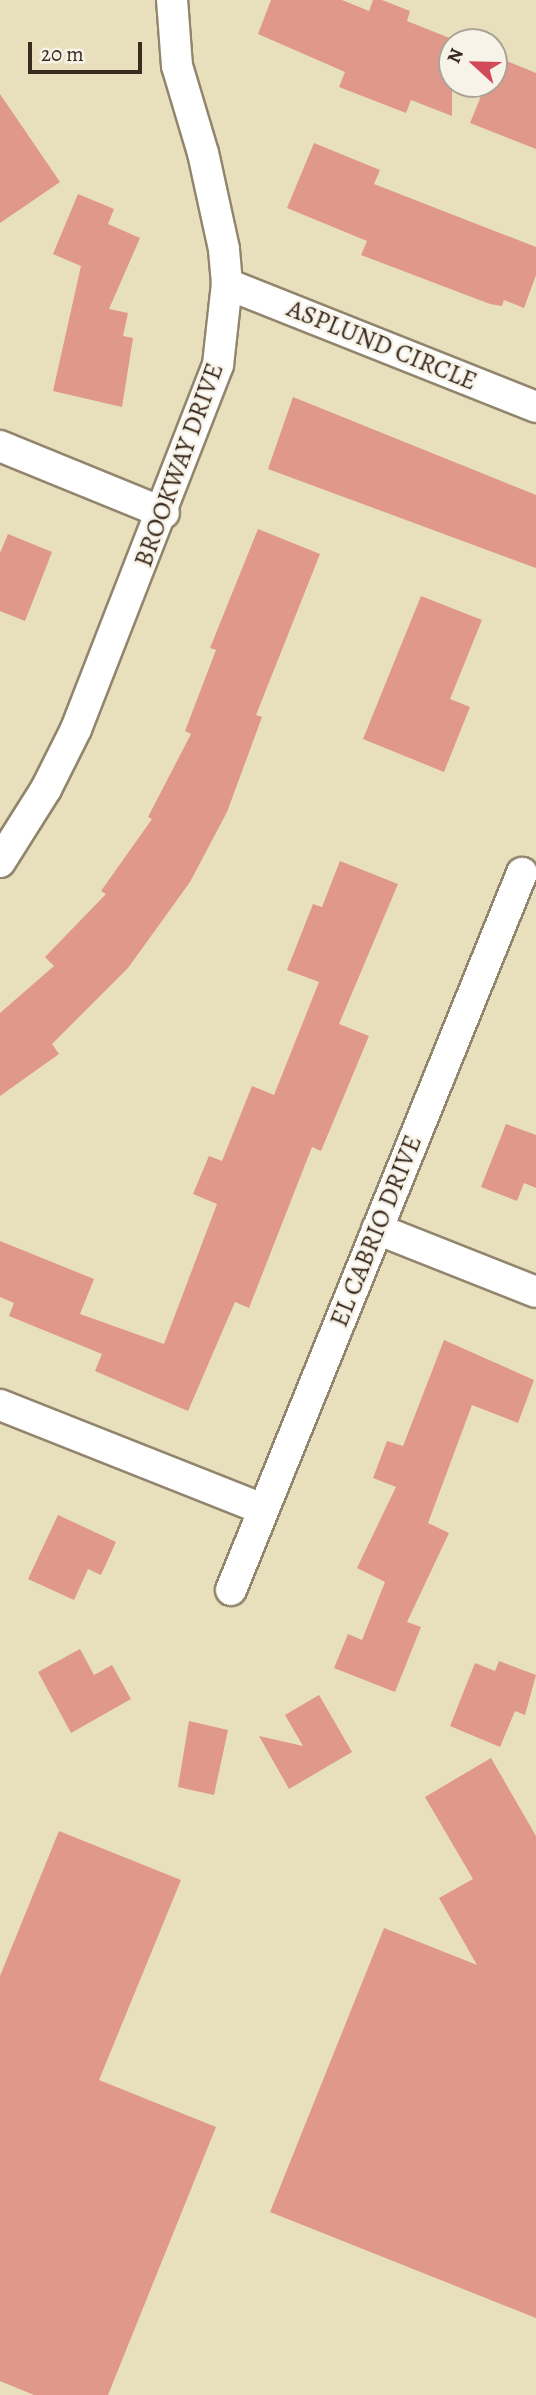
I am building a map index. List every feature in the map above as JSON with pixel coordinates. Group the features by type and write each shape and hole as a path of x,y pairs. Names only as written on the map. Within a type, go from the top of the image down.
{"street":[{"name":"BROOKWAY DRIVE","path":"0,862 46,789 76,729 164,513 218,365 227,284 225,249 203,153 177,66 172,0"},
{"name":"ASPLUND CIRCLE","path":"227,284 536,407"},
{"path":"0,446 164,513"},
{"name":"EL CABRIO DRIVE","path":"231,1590 522,873"},
{"path":"377,1229 536,1292"},
{"path":"0,1405 263,1509"}],"building":[{"path":"271,0 342,0 369,11 373,0 382,0 410,11 407,21 438,33 438,98 452,98 452,116 411,100 406,113 339,87 345,72 258,34"},
{"path":"508,62 536,73 536,149 470,123 480,98 508,98"},
{"path":"0,94 60,182 0,223"},
{"path":"314,143 380,170 374,184 536,247 536,275 524,308 504,300 502,306 490,304 361,255 367,241 287,208"},
{"path":"78,194 114,209 108,224 140,238 109,309 128,313 123,336 133,338 122,407 53,391 81,266 53,254"},
{"path":"293,397 536,495 536,568 268,469"},
{"path":"258,529 320,554 256,715 262,717 227,812 190,882 128,968 52,1044 59,1054 0,1096 0,1013 54,966 45,957 106,894 101,891 152,819 148,817 191,734 185,731 216,650 210,648"},
{"path":"8,534 52,552 25,621 0,611 0,553"},
{"path":"421,596 482,620 450,699 470,707 444,772 363,739"},
{"path":"340,861 398,884 339,1024 369,1036 321,1151 312,1147 249,1308 235,1302 188,1411 95,1371 102,1354 9,1316 14,1303 0,1297 0,1241 94,1279 80,1314 164,1344 217,1204 193,1194 209,1156 222,1161 252,1086 274,1095 319,982 287,970 313,904 322,907"},
{"path":"506,1124 536,1135 536,1188 524,1183 517,1201 481,1187"},
{"path":"444,1340 534,1380 518,1423 472,1405 428,1523 449,1533 407,1622 421,1627 395,1692 334,1668 348,1634 362,1640 385,1582 357,1568 396,1487 373,1478 387,1441 403,1446"},
{"path":"58,1515 116,1542 101,1575 88,1569 74,1600 28,1579"},
{"path":"80,1649 94,1675 112,1665 131,1699 71,1733 38,1672"},
{"path":"499,1661 536,1675 525,1715 515,1711 500,1747 450,1726 475,1663 495,1671"},
{"path":"319,1695 352,1752 289,1789 259,1736 303,1746 285,1715"},
{"path":"189,1721 228,1730 214,1795 178,1787"},
{"path":"491,1758 536,1836 536,2318 270,2212 384,1928 477,1965 439,1898 473,1879 425,1797"},
{"path":"59,1831 181,1880 99,2080 216,2127 108,2395 34,2395 0,2381 0,1976"}]}
